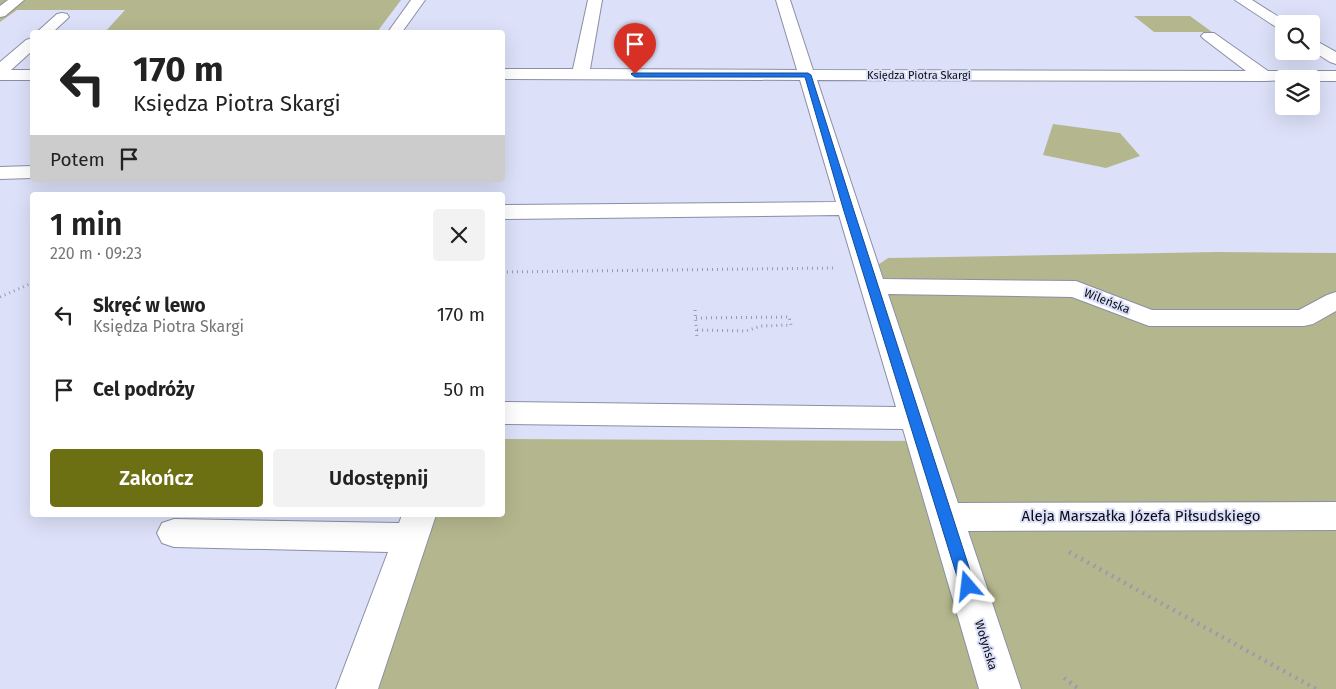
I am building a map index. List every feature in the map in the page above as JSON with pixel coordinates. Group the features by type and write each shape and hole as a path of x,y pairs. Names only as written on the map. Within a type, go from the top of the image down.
{"street":[{"path":"0,13 17,0"},
{"path":"396,30 418,0"},
{"path":"580,74 596,0"},
{"name":"Wołyńska","path":"783,0 1000,689"},
{"path":"1242,0 1275,20"},
{"path":"46,30 62,17"},
{"path":"1209,36 1264,76"},
{"path":"1320,38 1332,38"},
{"path":"0,71 30,45"},
{"path":"1320,49 1336,59"},
{"name":"Księdza Piotra Skargi","path":"505,74 1336,76"},
{"path":"0,75 30,75"},
{"path":"0,173 30,172"},
{"path":"505,212 848,208"},
{"name":"Wileńska","path":"873,286 1076,289 1149,318 1304,318 1336,300"},
{"path":"505,413 914,418"},
{"name":"Aleja Marszałka Józefa Piłsudskiego","path":"946,517 1336,516"},
{"path":"174,533 415,526 357,689"}],"path":[{"path":"505,272 839,268"},
{"path":"0,297 30,284"},
{"path":"695,310 697,338"},
{"path":"696,318 789,317 791,325 761,326 746,330 696,330"},
{"path":"1066,550 1316,689"},
{"path":"1064,678 1079,689"}],"green space":[{"path":"0,0 401,0 378,30 107,30 125,10 17,10 0,22"},
{"path":"1134,16 1190,16 1212,32 1154,32"},
{"path":"1053,124 1120,133 1140,156 1106,168 1043,155"},
{"path":"1217,252 1336,253 1336,689 358,689 418,517 505,517 505,439 922,441 875,267 888,258"}],"route":[{"path":"635,74 808,75 848,208 968,586"}]}
